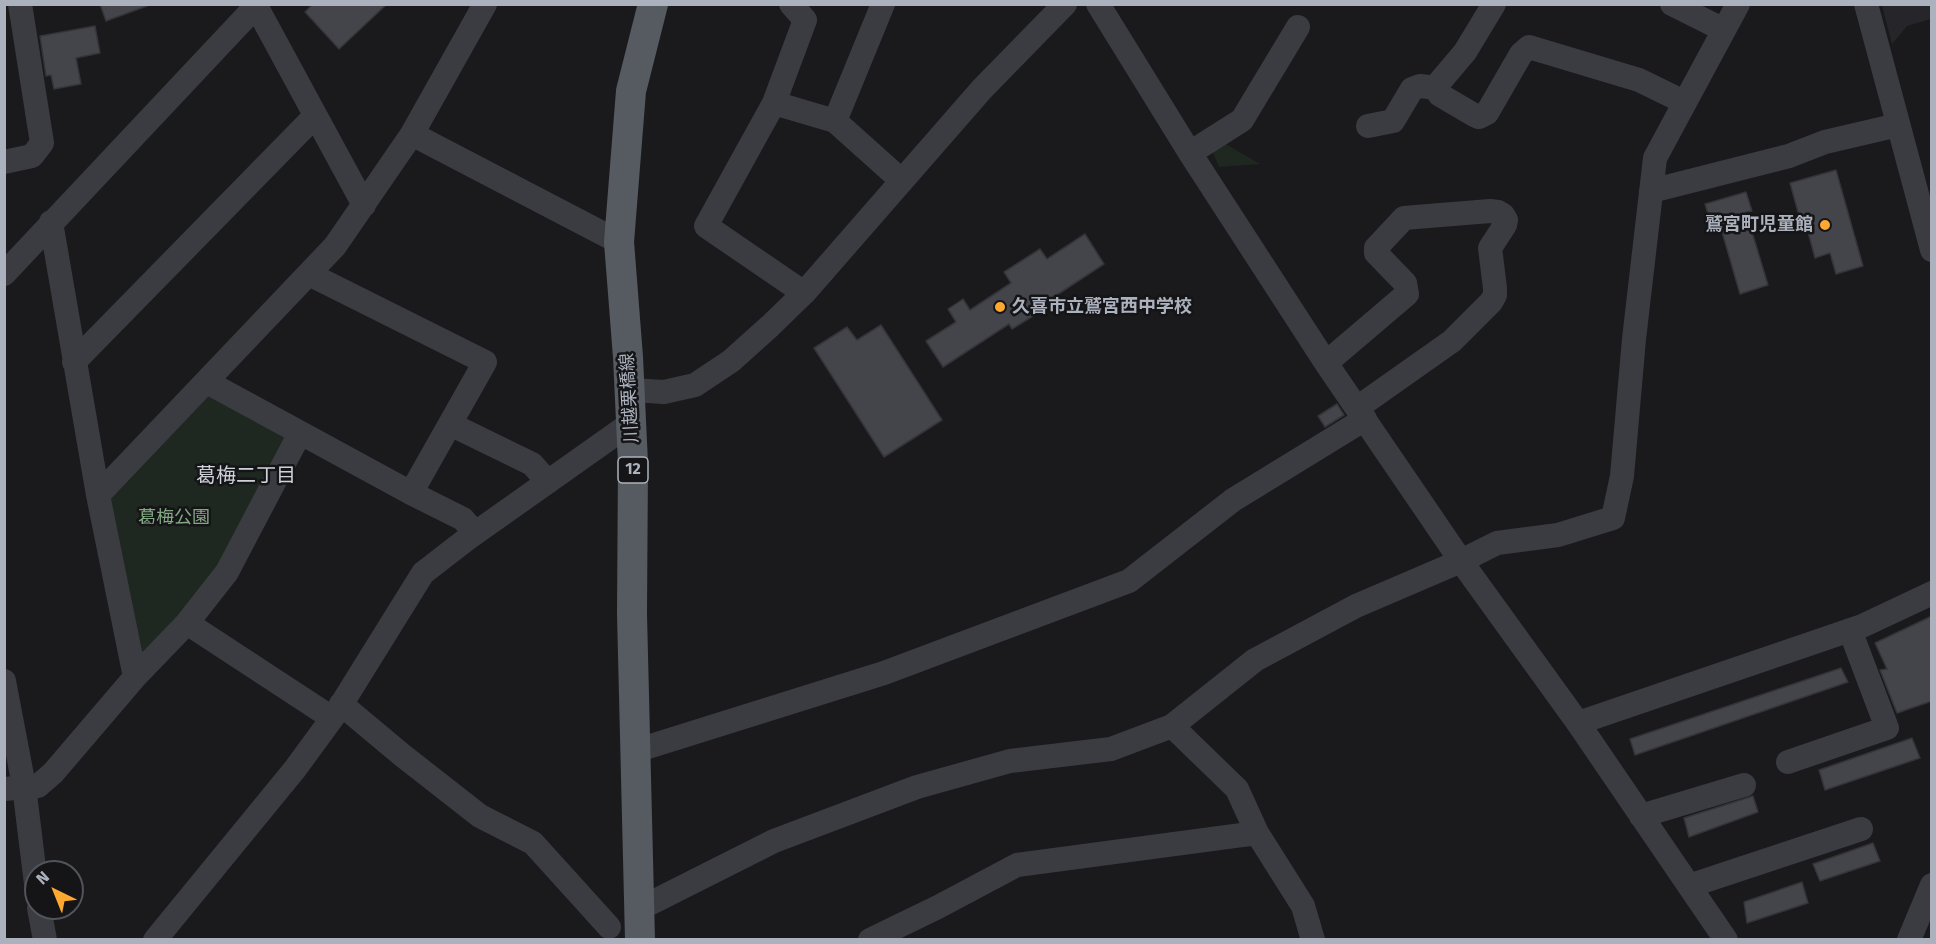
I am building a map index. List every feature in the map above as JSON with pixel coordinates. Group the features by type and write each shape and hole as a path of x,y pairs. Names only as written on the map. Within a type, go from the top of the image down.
{"main road":[{"name":"川越栗橋線","path":"640,939 632,614 631,423 619,242 632,91 653,4"}],"street":[{"path":"4,162 32,156 42,143 20,4"},
{"path":"98,495 335,246 412,134 485,4"},
{"path":"791,4 805,20 774,103 706,226 804,293"},
{"path":"835,121 883,4"},
{"path":"630,390 664,392 695,385 731,361 804,293 982,89 1065,4"},
{"path":"1098,4 1190,153 1326,363 1461,561 1578,723 1726,939"},
{"path":"1437,88 1446,73 1465,52 1494,4"},
{"path":"1672,4 1724,30"},
{"path":"639,909 774,841 917,787 1010,761 1111,749 1172,726 1255,660 1356,606 1497,543 1557,535 1613,518 1622,476 1654,158 1738,4"},
{"path":"1866,4 1932,250"},
{"path":"4,274 256,5 364,205"},
{"path":"1190,153 1242,120 1298,27"},
{"path":"1437,88 1440,96 1474,115 1483,116 1525,49 1529,47 1639,80 1684,102"},
{"path":"1368,126 1393,121 1412,89 1420,86 1437,88"},
{"path":"774,103 835,121 902,181"},
{"path":"74,362 315,116"},
{"path":"1651,190 1789,156 1825,142 1898,125"},
{"path":"412,134 619,242"},
{"path":"635,750 884,673 1129,580 1233,500 1361,414 1452,342 1495,295 1490,248 1505,225 1506,219 1503,215 1490,211 1404,218 1380,244 1376,253 1405,283 1407,294 1326,363"},
{"path":"51,222 98,495 135,677"},
{"path":"309,274 485,362 411,493"},
{"path":"207,382 463,519 475,533"},
{"path":"155,939 295,769 337,711 417,579 433,563 631,423"},
{"path":"450,424 532,464 548,482"},
{"path":"14,788 38,786 53,773 135,677 187,623 227,572 300,433"},
{"path":"1578,723 1850,630 1932,593"},
{"path":"187,623 337,711 402,755 480,816 533,843 609,927"},
{"path":"1788,762 1887,728 1850,630"},
{"path":"4,681 14,788 30,860"},
{"path":"1172,726 1237,789 1257,833 1304,906 1313,939"},
{"path":"1641,816 1744,785"},
{"path":"1689,886 1862,829"},
{"path":"870,939 938,907 1017,865 1257,833"},
{"path":"1909,939 1932,885"},
{"path":"41,920 45,939"}],"shaded area":[{"path":"1882,5 1931,5 1931,19 1907,26 1892,44"}],"green space":[{"path":"1222,142 1260,164 1219,167 1211,148"},
{"name":"葛梅公園","path":"208,390 290,436 218,569 180,617 138,659 104,497"}],"building":[{"path":"100,4 147,4 147,6 106,21"},
{"path":"313,4 387,4 339,49 305,12"},
{"path":"95,26 100,53 76,58 81,84 54,89 51,75 46,76 40,36"},
{"path":"1836,170 1863,266 1836,274 1830,253 1815,258 1808,232 1804,234 1790,183"},
{"path":"1746,192 1752,211 1746,212 1768,285 1740,294 1720,225 1712,227 1705,204"},
{"path":"1085,234 1104,264 1031,312 1033,316 1012,329 1009,324 943,367 926,341 956,322 948,309 963,299 970,310 1011,283 1004,272 1040,249 1047,259"},
{"path":"881,325 942,420 884,457 814,348 847,327 857,340"},
{"path":"1337,404 1344,415 1325,427 1318,416"},
{"path":"1932,616 1932,701 1897,713 1880,670 1887,669 1875,643"},
{"path":"1841,668 1848,682 1635,755 1630,739"},
{"path":"1912,738 1920,758 1825,790 1819,770"},
{"path":"1753,796 1758,812 1689,837 1684,818"},
{"path":"1873,843 1880,861 1820,881 1813,864"},
{"path":"1802,882 1808,903 1747,923 1744,902"}],"place":[{"name":"鷲宮町児童館","path":"1825,225"},
{"name":"久喜市立鷲宮西中学校","path":"1000,307"}],"district":[{"name":"葛梅二丁目","path":"246,476"}]}
